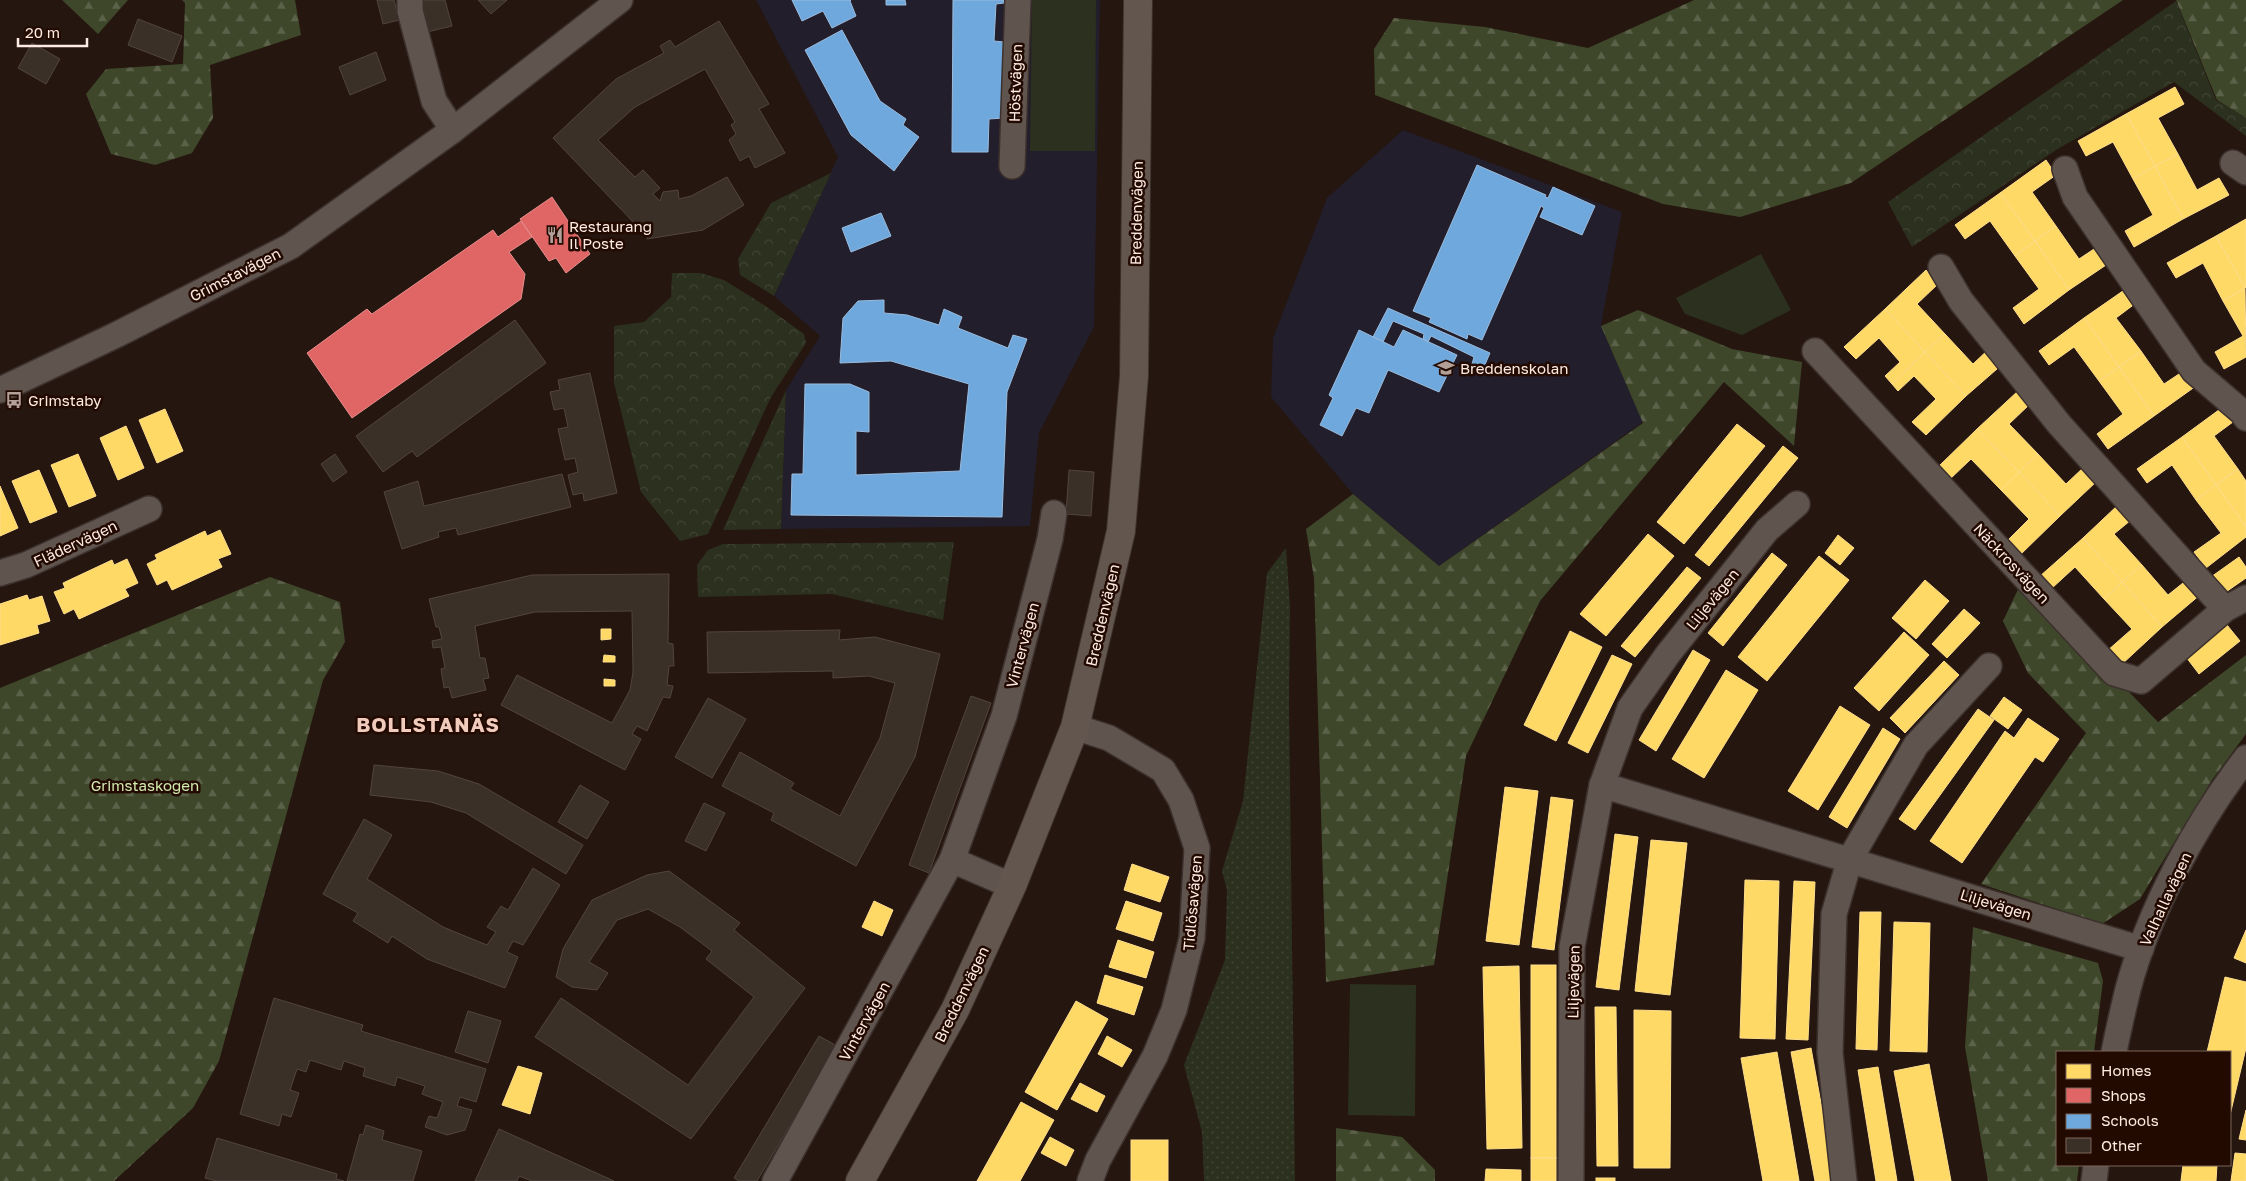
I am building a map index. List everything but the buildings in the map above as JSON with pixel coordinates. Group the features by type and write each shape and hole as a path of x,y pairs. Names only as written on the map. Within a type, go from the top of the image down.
{"street":[{"name":"Grimstavägen","path":"0,390 116,335 291,246 453,130 620,0"},
{"name":"Höstvägen","path":"1012,166 1018,0"},
{"name":"Breddenvägen","path":"860,1181 955,1010 1012,886 1075,727 1121,531 1134,376 1138,0"},
{"path":"410,6 434,101 453,130"},
{"path":"2065,169 2075,197 2194,371 2242,412 2246,418"},
{"name":"Näckrosvägen","path":"1815,352 2114,673 2141,681 2236,604 2059,424 1961,301 1941,267"},
{"name":"Liljevägen","path":"1571,1181 1572,947 1602,785 1630,708 1668,654 1767,530 1797,504"},
{"name":"Flädervägen","path":"0,573 26,565 149,509"},
{"name":"Vintervägen","path":"775,1181 952,860 1004,716 1050,538 1054,513"},
{"path":"1844,1181 1830,1053 1834,914 1850,859 1916,745 1989,666"},
{"name":"Tidlösavägen","path":"1075,727 1109,738 1163,770 1181,800 1197,848 1192,938 1174,1010 1155,1056 1098,1160 1090,1181"},
{"name":"Valhallavägen","path":"2114,1051 2128,988 2141,949 2174,873 2238,784 2246,758"},
{"name":"Liljevägen","path":"1602,785 2141,949"},
{"path":"952,860 1012,886"},
{"path":"2094,1181 2096,1166"}],"shaded area":[{"path":"756,0 1100,0 1094,327 1039,433 1030,526 781,529 786,390 820,336 774,296 838,157"},
{"name":"Breddenskolan","path":"1403,130 1622,212 1601,326 1643,422 1439,566 1353,494 1271,397 1273,338 1327,198"}],"green space":[{"path":"62,0 128,0 98,34"},
{"path":"182,0 295,0 301,35 210,65 213,118 192,153 155,165 111,154 86,94 106,69 183,64 185,3"},
{"path":"1032,0 1096,0 1095,151 1030,151"},
{"path":"1694,0 2123,0 1851,183 1740,217 1663,204 1375,95 1374,49 1394,18 1485,27 1588,48"},
{"path":"2176,0 2246,0 2246,118 2217,100"},
{"path":"2176,1 2216,100 2246,118 2246,136 2174,82 2056,150 1912,247 1888,202"},
{"path":"831,173 774,296 740,275 738,259 771,203"},
{"path":"1761,254 1791,310 1742,335 1685,314 1676,298"},
{"path":"672,273 700,273 724,280 764,305 804,334 806,343 771,397 708,534 680,541 641,492 614,383 614,326 644,322 671,297"},
{"path":"1638,310 1732,349 1802,362 1794,446 1724,382 1540,601 1466,756 1434,965 1326,982 1314,578 1306,529 1353,494 1439,566 1643,423 1601,326"},
{"path":"786,390 781,529 723,530"},
{"path":"954,542 943,620 832,594 698,597 697,565 708,550 723,544"},
{"path":"1286,548 1290,606 1289,705 1295,1181 1204,1181 1202,1132 1184,1065 1225,960 1227,890 1222,871 1243,801 1267,573"},
{"name":"Grimstaskogen","path":"270,577 340,602 345,642 323,680 219,1061 193,1108 114,1181 0,1181 0,688"},
{"path":"2022,581 2158,722 2246,655 2246,734 2212,780 2140,899 2102,924 1981,884 2086,733 2028,673 2003,621"},
{"path":"1973,927 2098,963 2103,981 2094,1051 2056,1051 2056,1166 2079,1166 2077,1181 1988,1181 1965,1047"},
{"path":"1350,984 1416,985 1415,1116 1348,1115"},
{"path":"1336,1128 1402,1137 1435,1170 1435,1181 1336,1181"}],"place":[{"name":"Restaurang Il Poste","path":"555,235"},
{"name":"Breddenskolan","path":"1446,368"},
{"name":"Grimstaby","path":"14,400"}],"district":[{"name":"BOLLSTANÄS","path":"428,724"}]}
